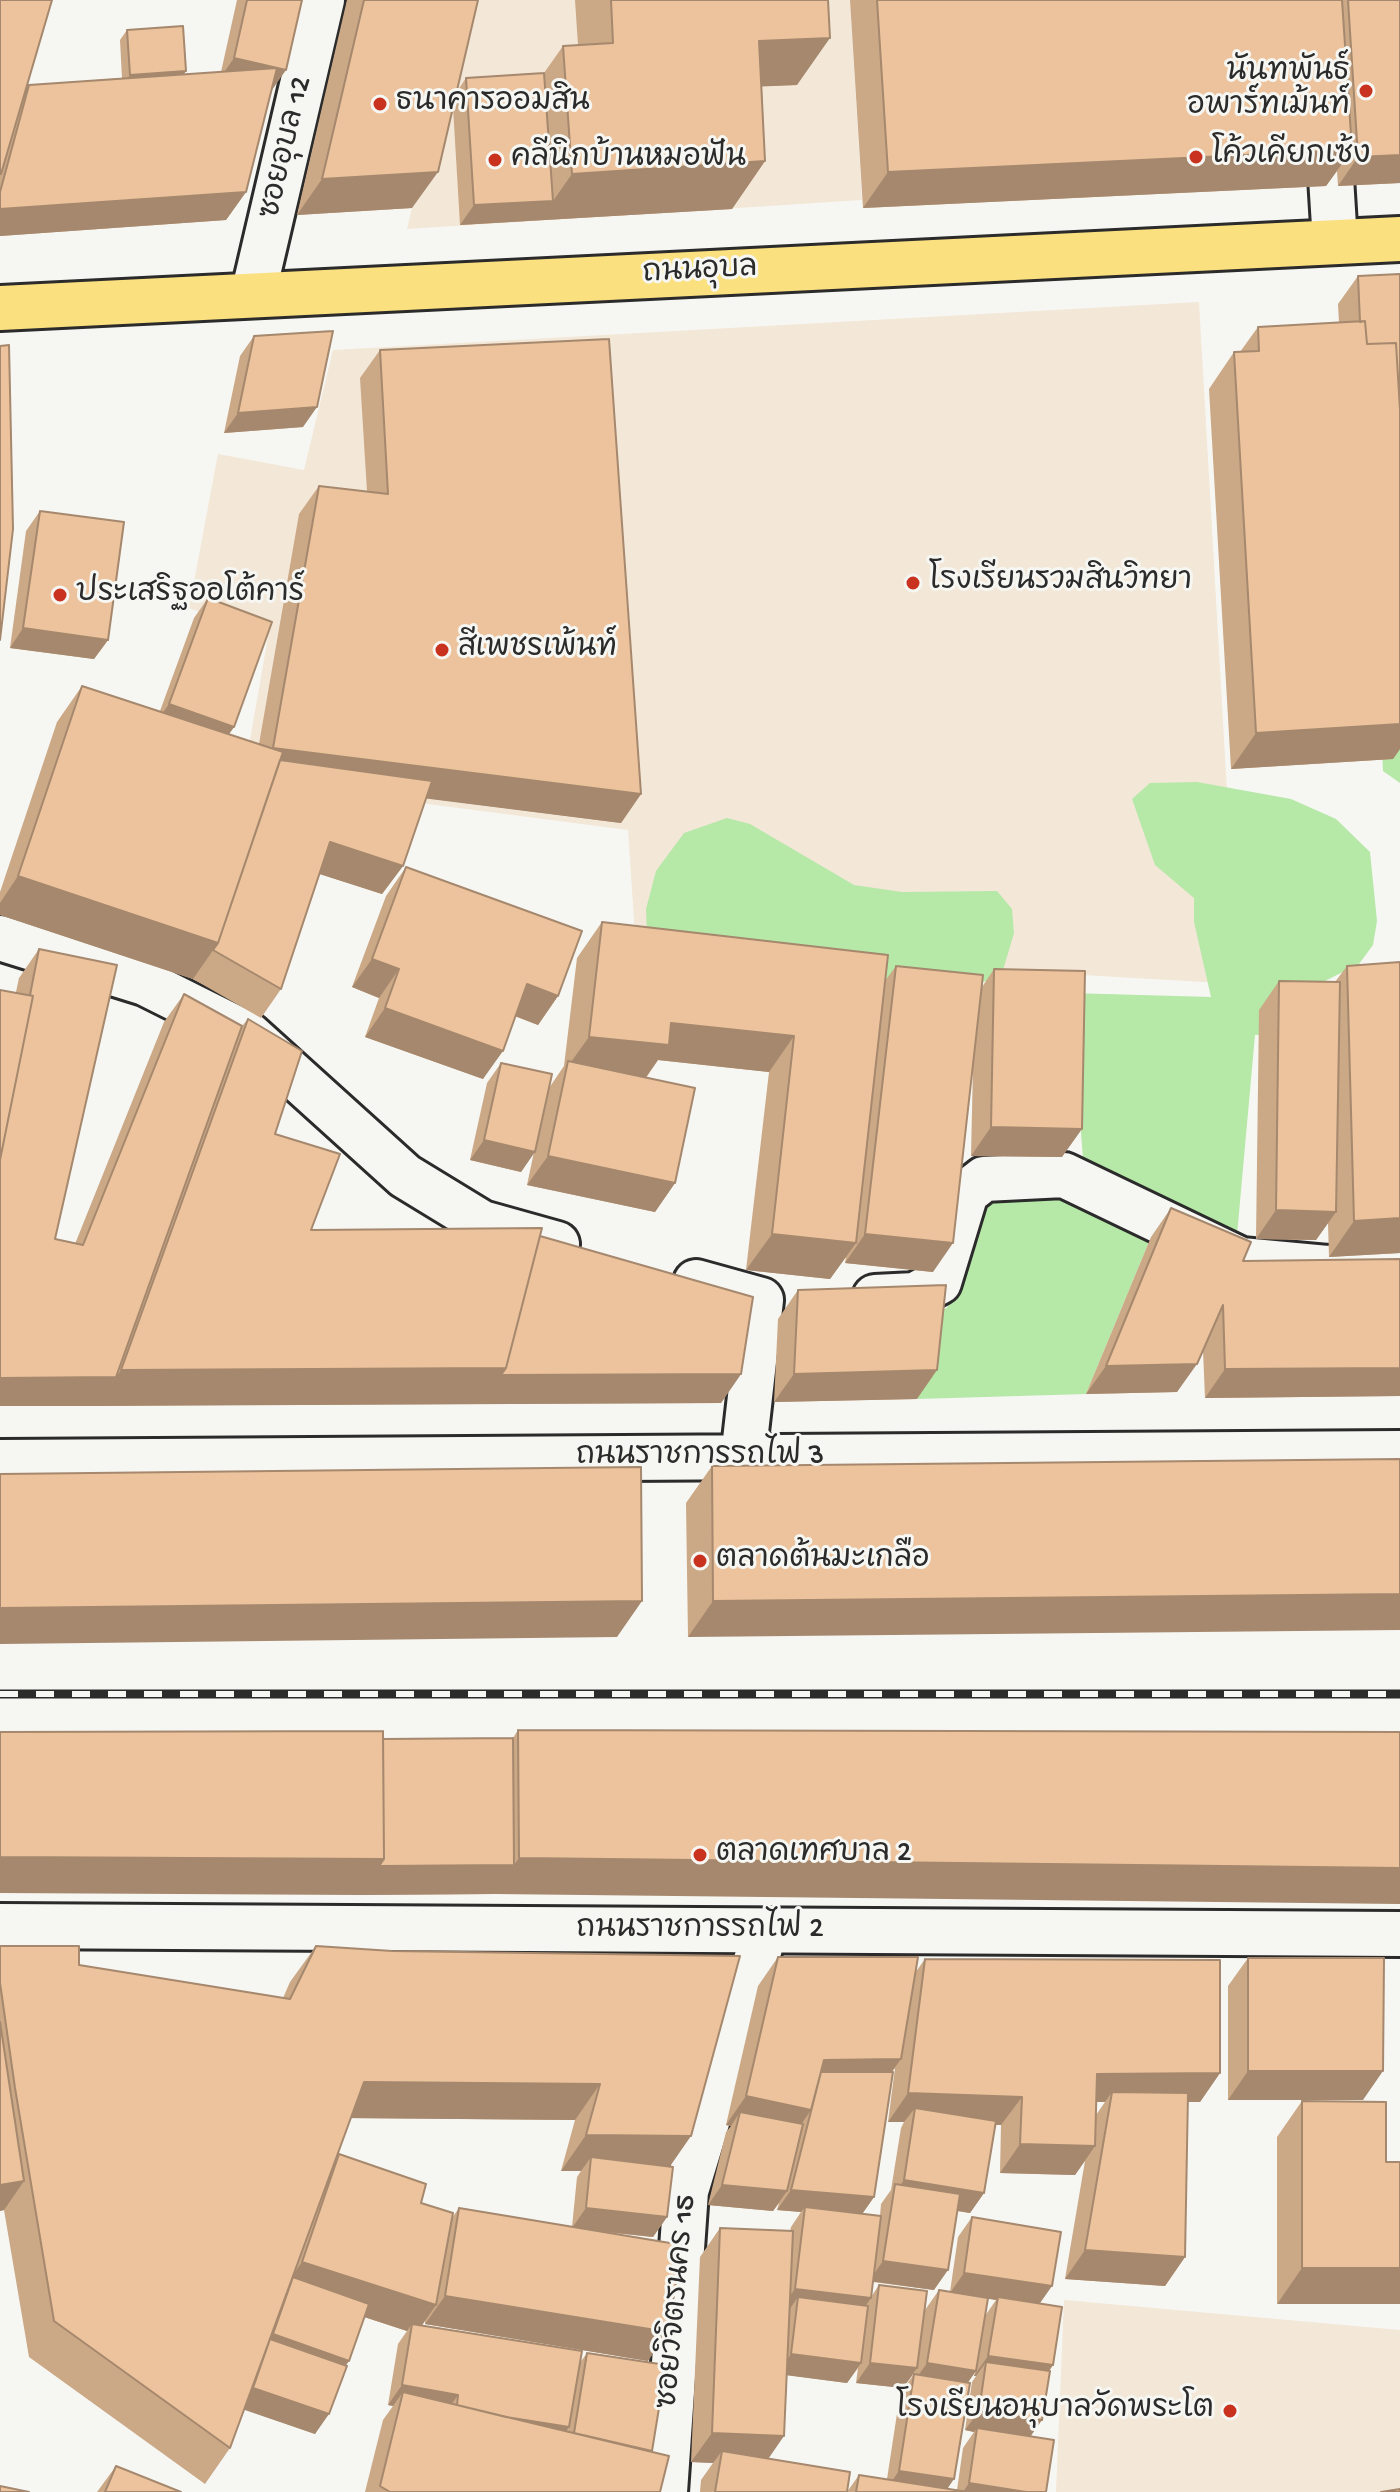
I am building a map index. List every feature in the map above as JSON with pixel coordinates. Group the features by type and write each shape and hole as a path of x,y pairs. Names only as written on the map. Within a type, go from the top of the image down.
{"main road":[{"name":"ถนนอุบล","path":"0,308 1400,239"}],"street":[{"name":"ซอยอุบล 12","path":"253,295 322,0"},
{"path":"1320,0 1335,242"},
{"path":"0,938 145,983 249,1035 405,1176 482,1223 599,1256"},
{"path":"658,1272 761,1300 915,1295 939,1282 966,1193 984,1179 1064,1175 1241,1260 1327,1268 1400,1264"},
{"path":"743,1458 761,1300"},
{"name":"ถนนราชการรถไฟ 3","path":"0,1462 1400,1453"},
{"name":"ถนนราชการรถไฟ 2","path":"0,1926 1400,1934"},
{"name":"ซอยวิจิตรนคร 15","path":"665,2492 686,2191 765,1931"},
{"path":"636,2251 680,2257"}],"shaded area":[{"path":"461,0 850,0 862,200 407,229"},
{"name":"โรงเรียนรวมสินวิทยา","path":"1199,302 1238,984 636,949 628,830 243,780 268,637 189,608 218,454 304,470 333,350"},
{"name":"โรงเรียนอนุบาลวัดพระโต","path":"1064,2300 1400,2330 1400,2492 1056,2492"}],"green space":[{"path":"1400,644 1400,783 1383,771 1382,747"},
{"path":"1197,782 1291,799 1336,819 1370,852 1377,921 1373,945 1359,964 1317,985 1267,1034 1255,1035 1236,1246 1084,1171 1070,993 1211,997 1194,922 1194,898 1155,865 1132,799 1150,783"},
{"path":"727,818 750,824 854,885 902,892 997,891 1012,909 1014,933 1001,977 957,989 681,987 647,935 646,909 656,871 684,833"},
{"path":"1056,1191 1151,1237 1086,1394 917,1399 926,1314 947,1308 987,1195"}],"building":[{"path":"0,0 52,0 1,174 0,174"},
{"path":"247,0 302,0 286,70 234,58"},
{"name":"ธนาคารออมสิน","path":"364,0 478,0 438,172 322,179"},
{"path":"611,0 828,0 830,38 759,41 765,161 572,174 563,46 613,43"},
{"path":"877,0 1342,0 1352,150 888,172"},
{"path":"1348,0 1400,0 1400,155 1358,157"},
{"path":"183,26 186,71 130,75 127,30"},
{"path":"277,68 246,192 0,209 0,192 29,85"},
{"name":"คลีนิกบ้านหมอฟัน","path":"544,73 553,201 474,205 466,78"},
{"path":"1400,274 1400,410 1396,343 1367,344 1365,321 1360,322 1358,276"},
{"path":"1365,321 1367,344 1396,343 1400,410 1400,724 1256,733 1234,352 1259,351 1258,327"},
{"path":"333,331 317,407 238,413 254,336"},
{"name":"สีเพชรเพ้นท์","path":"609,339 641,794 273,748 319,486 388,494 380,350"},
{"path":"9,345 13,529 0,640 0,346"},
{"name":"ประเสริฐออโต้คาร์","path":"40,511 124,522 108,640 23,628"},
{"path":"208,598 272,622 234,727 169,704"},
{"path":"82,686 283,752 218,943 18,876"},
{"path":"280,760 432,781 403,866 330,842 281,989 213,950"},
{"path":"406,867 582,931 558,996 527,984 503,1051 385,1008 399,969 372,959"},
{"path":"602,922 888,955 856,1243 772,1234 794,1036 671,1023 669,1045 589,1037"},
{"path":"39,949 117,965 55,1239 83,1245 184,994 242,1026 116,1377 0,1378 0,1160 33,996 30,995"},
{"path":"1400,962 1400,1218 1354,1221 1347,966"},
{"path":"896,966 983,975 953,1243 865,1234"},
{"path":"994,969 1085,971 1082,1129 991,1127"},
{"path":"1279,981 1340,982 1336,1212 1276,1210"},
{"path":"0,990 33,996 0,1160"},
{"path":"248,1019 302,1051 275,1134 340,1154 311,1230 542,1228 506,1368 121,1370"},
{"path":"568,1061 695,1088 675,1183 548,1156"},
{"path":"501,1063 552,1074 535,1152 484,1140"},
{"path":"1171,1208 1251,1242 1243,1261 1400,1259 1400,1368 1225,1369 1223,1305 1197,1364 1106,1366"},
{"path":"540,1236 753,1297 741,1374 501,1375 506,1368"},
{"path":"946,1285 937,1370 794,1374 798,1290"},
{"path":"1400,1459 1400,1594 713,1601 712,1466"},
{"path":"641,1467 642,1601 0,1608 0,1474"},
{"path":"518,1730 1400,1732 1400,1868 519,1858"},
{"path":"383,1731 384,1859 0,1857 0,1732"},
{"path":"513,1738 514,1865 379,1866 384,1859 383,1739"},
{"path":"0,1946 79,1946 79,1965 290,1999 316,1946 392,1951 740,1956 691,2136 586,2135 600,2084 364,2082 230,2448 54,2321 15,2088 0,1983"},
{"path":"778,1957 918,1957 901,2059 824,2060 811,2110 746,2096"},
{"path":"1248,1958 1384,1958 1383,2071 1248,2071"},
{"path":"925,1959 1220,1960 1220,2073 1097,2074 1095,2146 1020,2144 1022,2097 908,2093"},
{"path":"0,2022 24,2181 0,2185"},
{"path":"821,2072 893,2072 874,2197 791,2190"},
{"path":"1112,2092 1188,2093 1185,2257 1085,2250"},
{"path":"1302,2101 1386,2102 1386,2162 1400,2162 1400,2268 1302,2268"},
{"path":"915,2108 996,2121 984,2193 904,2180"},
{"path":"740,2112 803,2124 787,2191 722,2185"},
{"path":"339,2154 426,2184 421,2203 453,2213 436,2305 302,2262"},
{"path":"591,2157 673,2167 667,2217 586,2208"},
{"path":"895,2184 960,2194 948,2270 883,2261"},
{"path":"805,2207 881,2216 871,2298 795,2289"},
{"path":"459,2208 682,2245 668,2332 445,2296"},
{"path":"972,2217 1061,2232 1052,2286 964,2273"},
{"path":"720,2228 793,2231 784,2436 712,2433"},
{"path":"293,2277 369,2304 349,2361 273,2334"},
{"path":"879,2285 927,2291 917,2368 870,2363"},
{"path":"939,2290 988,2298 976,2371 927,2363"},
{"path":"798,2297 868,2306 861,2363 791,2354"},
{"path":"998,2297 1062,2307 1053,2365 988,2356"},
{"path":"412,2324 582,2351 569,2427 457,2405 458,2395 402,2385"},
{"path":"270,2339 347,2366 329,2414 253,2388"},
{"path":"587,2353 666,2365 652,2451 574,2433"},
{"path":"986,2362 1050,2371 1042,2420 979,2411"},
{"path":"914,2374 970,2383 954,2479 899,2471"},
{"path":"403,2392 669,2456 660,2492 390,2492 380,2486"},
{"path":"977,2428 1054,2440 1046,2492 969,2483"},
{"path":"722,2451 850,2472 847,2492 715,2492"},
{"path":"116,2466 181,2492 105,2492"},
{"path":"859,2475 968,2492 856,2492"},
{"path":"0,2486 29,2492 0,2492"}],"railway":[{"path":"0,1694 1400,1694"}],"place":[{"name":"นันทพันธ์ อพาร์ทเม้นท์","path":"1366,91"},
{"name":"ธนาคารออมสิน","path":"380,104"},
{"name":"โค้วเคียกเซ้ง","path":"1196,157"},
{"name":"คลีนิกบ้านหมอฟัน","path":"495,160"},
{"name":"โรงเรียนรวมสินวิทยา","path":"913,583"},
{"name":"ประเสริฐออโต้คาร์","path":"60,595"},
{"name":"สีเพชรเพ้นท์","path":"442,650"},
{"name":"ตลาดต้นมะเกลือ","path":"700,1561"},
{"name":"ตลาดเทศบาล 2","path":"700,1855"},
{"name":"โรงเรียนอนุบาลวัดพระโต","path":"1230,2411"}]}
